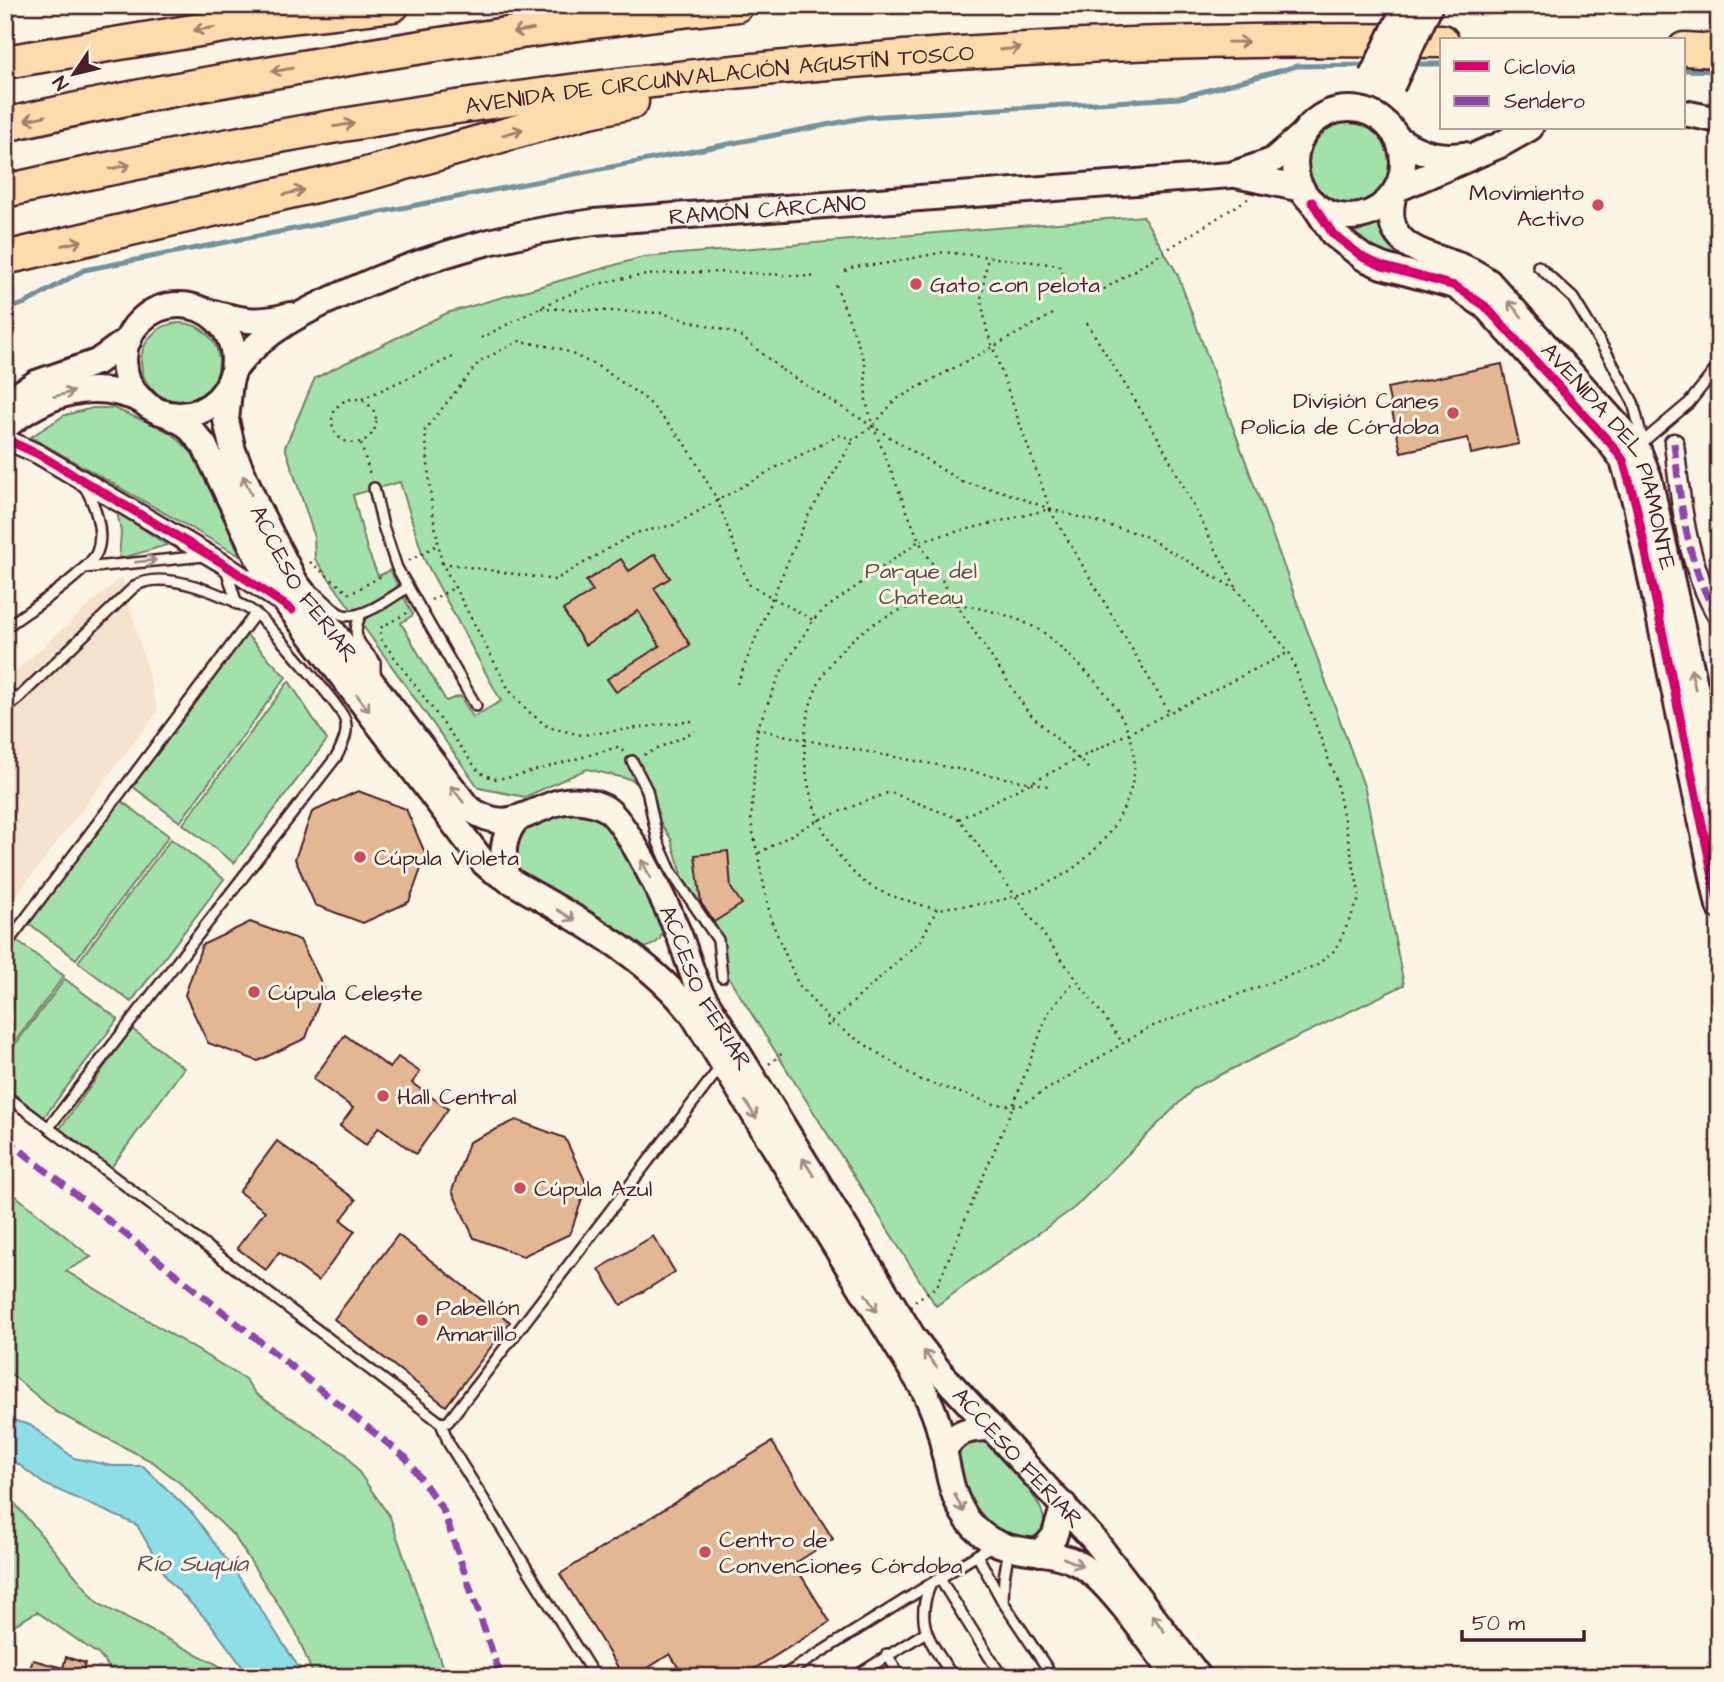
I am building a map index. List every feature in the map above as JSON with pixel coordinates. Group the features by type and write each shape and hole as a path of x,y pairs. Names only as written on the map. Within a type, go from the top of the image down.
{"highway":[{"path":"5,62 254,21 394,5"},
{"path":"5,125 151,94 398,50 545,28 737,5"},
{"name":"AVENIDA DE CIRCUNVALACIÓN AGUSTÍN TOSCO","path":"5,191 258,139 407,114 566,91 784,66 1033,48 1164,43 1440,41"},
{"path":"1686,49 1719,51"},
{"path":"5,258 283,194 376,171 608,106 674,96 784,66"}],"main road":[{"path":"1395,193 1404,167 1403,153 1394,132 1382,81 1406,5"},
{"path":"1336,110 1382,81 1430,5"},
{"path":"1480,154 1433,156 1412,148 1365,110 1350,108 1322,115 1302,135 1295,162 1296,176 1307,196 1331,214 1353,217 1382,207 1395,193 1480,154 1508,141 1527,130"},
{"path":"1686,113 1719,120"},
{"name":"RAMÓN CÁRCANO","path":"1231,175 1272,160 1302,135"},
{"name":"RAMÓN CÁRCANO","path":"201,310 239,320 262,322 317,306 440,254 506,237 594,222 1231,175 1265,180 1307,196"},
{"name":"AVENIDA DEL PIAMONTE","path":"1395,193 1390,210 1392,224 1398,235 1420,253 1474,271 1489,282 1634,450 1649,478 1711,796 1719,906"},
{"name":"AVENIDA DEL PIAMONTE","path":"1307,196 1333,234 1364,258 1382,266 1455,286 1485,306 1611,444 1634,450"},
{"path":"5,403 36,383 97,362 129,338 141,321 159,309 180,305 201,310 212,316 228,335 233,346 232,376 215,403 203,410 191,414 154,407 114,390 75,391 41,402 5,427"},
{"name":"RAMÓN CÁRCANO","path":"232,376 243,358 262,339 317,306"},
{"path":"129,338 125,365 128,379 154,407"},
{"name":"ACCESO FERIAR","path":"232,376 226,420 229,436 239,467 295,582 468,808 491,820 515,821 558,802 587,802 606,808 622,827 677,930 701,993 927,1356 1065,1505 1199,1677"},
{"name":"ACCESO FERIAR","path":"154,407 187,425 204,445 268,579 484,863 637,958 678,996 924,1390 937,1419 953,1490 962,1511 976,1530 994,1549 1040,1553 1077,1562 1088,1570 1117,1600 1176,1677"},
{"path":"508,880 503,865 503,850 509,828 515,821"},
{"path":"637,958 656,954 664,949 677,930"},
{"path":"944,1452 959,1433 992,1428"},
{"path":"1040,1553 1054,1537 1065,1505"}],"street":[{"path":"5,439 16,442 216,560 292,610"},
{"path":"1674,443 1685,535 1700,582 1719,619"}],"lane":[{"path":"1538,266 1573,298 1633,402 1634,450"},
{"path":"1634,450 1689,403 1719,365"},
{"path":"5,628 84,568 98,550 99,528 91,500 79,479"},
{"path":"374,488 397,568 476,706"},
{"path":"84,568 216,560 237,604"},
{"path":"5,711 139,582 154,578 195,584 255,614 334,701 345,720 345,738 337,756 49,1127"},
{"path":"295,582 320,595 345,616 361,614 408,587"},
{"path":"5,946 255,614"},
{"path":"361,614 354,628 356,638 376,662 374,688"},
{"path":"5,691 16,701"},
{"path":"632,761 647,790 658,842 672,873 718,940 722,977"},
{"path":"5,1094 441,1423 448,1422 722,1064"},
{"path":"441,1423 449,1444 594,1677"},
{"path":"781,1677 940,1578 994,1549"},
{"path":"994,1549 1004,1577 1003,1602"},
{"path":"994,1549 1003,1602 1053,1677"},
{"path":"940,1578 1002,1677"},
{"path":"930,1585 923,1604 922,1620 926,1632 953,1677"},
{"path":"854,1677 926,1632"},
{"path":"887,1654 900,1677"}],"path":[{"path":"1098,293 1247,201 1265,180"},
{"path":"845,271 854,267 944,252 1059,265 1067,282"},
{"path":"988,256 981,299 993,347 1050,509 1169,712"},
{"path":"481,338 585,289 634,277 699,273 818,277"},
{"path":"836,285 865,362 866,401 873,426 919,541 956,604 1028,712 1091,771"},
{"path":"540,308 661,313 737,334 782,370 962,482 1001,491 1050,509 1143,535 1237,590"},
{"path":"737,684 808,516 854,440 873,426 895,400 1057,312"},
{"path":"1050,509 919,541 813,620 782,670 757,729 751,822 771,920 798,984 832,1023 918,1079 994,1104 1020,1106 1148,1028 1317,965 1336,949 1360,897 1336,780 1289,652 1237,590 1160,441 1087,323"},
{"path":"692,720 581,735 548,727 528,712 509,690 442,563 437,545 425,430 480,361 520,341 562,349 601,368 647,400 687,446 718,501 748,584 813,620"},
{"path":"362,399 373,408 377,421 372,434 361,442 344,441 333,428 332,420 338,405 354,398 362,399 455,356"},
{"path":"442,563 555,580 635,533 674,525 777,467 841,435 854,440"},
{"path":"361,442 374,488"},
{"path":"278,549 291,548 350,594 437,545"},
{"path":"456,587 380,628 381,639 479,772 494,779 512,777 618,747 632,761 695,731"},
{"path":"929,604 956,604 996,611 1042,632 1086,671 1115,706 1128,733 1134,756 1131,788 1118,820 1096,849 1067,873 1016,897 988,904 937,909 888,895 858,877 833,848 818,820 809,782 805,740 807,720 818,685 840,651 869,626 900,610 929,604"},
{"path":"959,818 1289,652"},
{"path":"757,729 1048,786"},
{"path":"758,853 818,820 890,792 959,818 1123,1044"},
{"path":"827,1026 922,940 937,909"},
{"path":"898,1312 937,1286 1013,1105 1048,1013 1076,979"}],"shaded area":[{"path":"122,576 158,711 5,910 5,681"}],"green space":[{"path":"1351,120 1367,124 1381,133 1390,147 1394,163 1390,179 1381,193 1367,202 1351,206 1335,202 1321,193 1312,179 1308,163 1312,147 1321,133 1335,124"},
{"name":"Parque del Chateau","path":"1143,216 1177,273 1365,789 1404,985 1195,1087 1074,1208 936,1306 724,970 709,921 684,881 671,839 633,780 587,769 525,797 479,788 315,559 314,535 285,447 315,378 447,313 643,257","holes":["400,482 424,559 501,701 473,717 460,696 446,701 401,623 413,615 390,570 378,576 367,549 353,495"]},
{"path":"1381,222 1398,251 1416,269 1379,252 1343,227 1366,227"},
{"path":"180,323 195,326 212,340 219,362 216,377 202,394 180,401 165,398 148,384 141,362 144,347 158,330"},
{"path":"93,408 113,408 157,426 175,436 196,457 240,556 31,437 65,415"},
{"path":"117,512 167,545 119,559 121,532"},
{"path":"241,629 286,677 180,822 128,783"},
{"path":"289,681 327,740 234,863 183,824"},
{"path":"116,797 169,836 76,959 23,919"},
{"path":"572,807 606,819 663,915 662,934 657,942 639,949 518,874 515,851 523,830 538,817"},
{"path":"171,839 224,879 131,1002 78,962"},
{"path":"12,937 64,976 5,1055 5,946"},
{"path":"65,979 118,1019 41,1121 5,1094 5,1058"},
{"path":"132,1029 184,1068 108,1172 56,1134"},
{"path":"5,1187 91,1257 66,1271 245,1379 256,1394 347,1455 390,1517 446,1677 314,1677 296,1632 234,1536 181,1484 153,1462 56,1412 5,1369"},
{"path":"986,1439 1039,1505 1044,1521 1038,1534 1032,1538 1016,1540 1000,1536 966,1500 956,1452 964,1441"},
{"path":"5,1497 12,1500 99,1604 218,1665 227,1677 117,1677 99,1655 37,1612 5,1630"}],"water":[{"name":"Río Suquía","path":"5,1418 30,1425 74,1458 113,1466 143,1466 193,1514 246,1587 305,1677 250,1677 210,1623 168,1580 137,1525 44,1484 5,1454"}],"building":[{"name":"División Canes Policía de Córdoba","path":"1502,364 1519,444 1471,454 1468,438 1401,452 1387,388"},
{"path":"655,554 670,578 654,588 690,645 616,692 607,679 660,646 638,611 585,645 563,610 593,591 586,581 621,559 629,571"},
{"name":"Cúpula Violeta","path":"358,791 406,809 426,855 409,902 363,923 315,905 295,859 312,812"},
{"path":"728,851 731,888 742,904 714,922 701,903 695,855"},
{"name":"Cúpula Celeste","path":"250,922 300,940 324,988 306,1038 258,1061 208,1043 185,995 202,945"},
{"name":"Hall Central","path":"345,1035 390,1068 398,1057 420,1072 412,1083 448,1109 416,1154 379,1127 366,1145 340,1126 353,1108 313,1079"},
{"name":"Cúpula Azul","path":"516,1120 565,1138 587,1185 570,1234 523,1256 474,1238 452,1191 469,1142"},
{"path":"277,1141 356,1200 341,1220 355,1231 318,1281 279,1252 266,1270 237,1248 265,1211 239,1192"},
{"name":"Pabellón Amarillo","path":"398,1235 510,1322 446,1406 334,1319"},
{"path":"653,1236 675,1272 621,1305 599,1269"},
{"name":"Centro de Convenciones Córdoba","path":"772,1442 833,1539 794,1564 830,1622 741,1677 684,1677 670,1654 634,1677 624,1677 560,1574"},
{"path":"66,1657 85,1663 81,1677 27,1677 33,1660 63,1668"}],"waterway":[{"path":"1410,64 1440,64"},
{"path":"5,310 26,303 84,270 867,117 1179,98 1297,66 1369,65"},
{"path":"1686,70 1719,71"}],"marked path":[{"path":"1674,443 1692,555 1699,577 1719,619"},
{"path":"5,1138 406,1458 443,1510 501,1677"}],"cycle path":[{"path":"1312,202 1333,234 1364,258 1382,266 1455,286 1485,306 1623,460 1636,505 1719,906"},
{"path":"5,439 38,454 224,564 292,610"}],"place":[{"name":"Movimiento Activo","path":"1598,205"},
{"name":"Gato con pelota","path":"916,284"},
{"name":"División Canes Policía de Córdoba","path":"1453,413"},
{"name":"Cúpula Violeta","path":"360,857"},
{"name":"Cúpula Celeste","path":"254,992"},
{"name":"Hall Central","path":"383,1096"},
{"name":"Cúpula Azul","path":"520,1188"},
{"name":"Pabellón Amarillo","path":"422,1320"},
{"name":"Centro de Convenciones Córdoba","path":"705,1552"}]}
